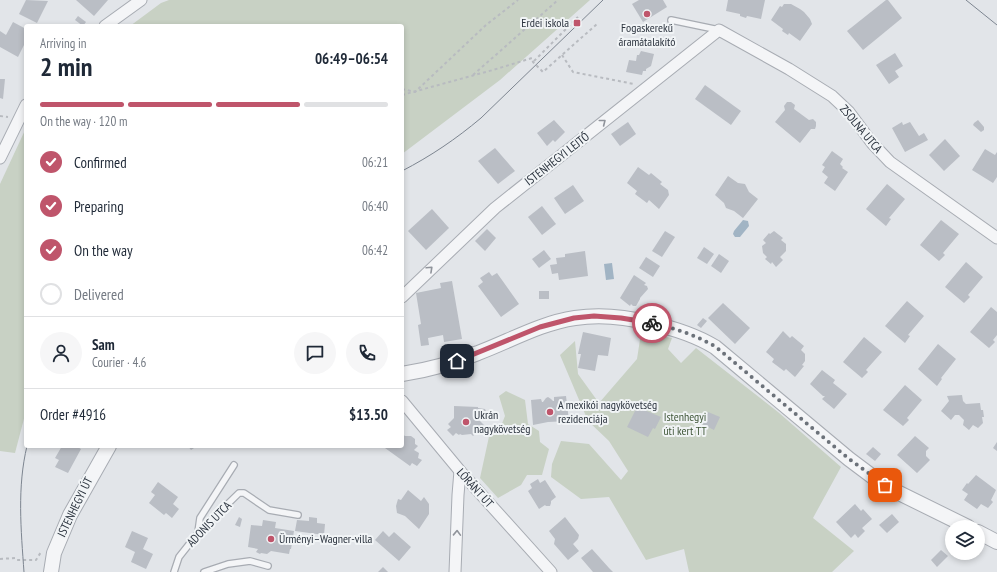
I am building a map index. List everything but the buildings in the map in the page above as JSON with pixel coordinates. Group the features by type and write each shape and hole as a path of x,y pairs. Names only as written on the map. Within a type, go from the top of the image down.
{"street":[{"path":"108,24 141,0"},
{"name":"ISTENHEGYI LEJTŐ","path":"404,295 495,208 719,30"},
{"name":"ZSOLNA UTCA","path":"719,30 789,68 832,96 849,112 872,144 890,162 997,238"},
{"path":"0,158 24,109"},
{"path":"404,374 457,361 540,327 574,318 594,316 621,318 672,328 702,339 716,347 849,459 873,477 897,492 954,520"},
{"name":"LÓRÁNT ÚT","path":"404,404 460,471 551,572"},
{"name":"ISTENHEGYI ÚT","path":"51,572 54,553 70,515 108,448"},
{"path":"455,572 460,471"},
{"path":"985,536 997,542"}],"lane":[{"path":"671,20 719,30"},
{"path":"198,533 200,518 234,465"},
{"name":"ADONIS UTCA","path":"174,572 179,557 198,533 240,493 244,493 269,510 298,515"},
{"path":"204,572 228,564 250,562 268,566"}],"path":[{"path":"415,92 486,25 518,0"},
{"path":"472,75 558,0"},
{"path":"533,62 578,17"},
{"path":"404,95 532,58 533,62 543,72 598,23"},
{"path":"562,55 573,72 648,86"},
{"path":"404,89 415,92"},
{"path":"0,559 15,558 17,560 36,560 43,550"}],"green space":[{"path":"169,0 590,0 500,80 404,152 404,24 133,24 161,3"},
{"path":"24,132 24,419 15,453 0,451 0,184"},
{"name":"Istenhegyi úti kert TT","path":"641,333 672,338 668,349 681,363 696,348 778,412 841,467 813,518 854,551 832,572 689,572 684,549 646,560 609,497 581,499 551,477 552,464 561,441 589,444 621,480 628,471 609,441 588,421 560,355 575,341 578,374 599,403 637,359"},
{"path":"506,391 525,400 528,424 539,431 540,442 549,449 542,475 527,475 521,485 498,498 480,478 490,432 499,431 505,416 499,396"}],"water":[{"path":"743,220 748,221 749,226 740,237 735,237 733,234 734,231"},
{"path":"612,263 614,279 606,280 604,264"}],"tram line":[{"path":"404,170 443,147 481,118 603,0"},
{"path":"966,0 997,25"},
{"path":"24,572 21,493 27,448"}],"way so far":[{"path":"652,323 672,328 702,339 716,347 788,406 849,459 885,485"}],"place":[{"name":"Fogaskerekű áramátalakító","path":"647,14"},
{"name":"Erdei iskola","path":"577,23"},
{"name":"A mexikói nagykövetség rezidenciája","path":"550,412"},
{"name":"Ukrán nagykövetség","path":"466,422"},
{"name":"Ürményi–Wagner-villa","path":"271,539"}],"route":[{"path":"457,361 540,327 563,320 594,316 638,320 652,323"}]}
